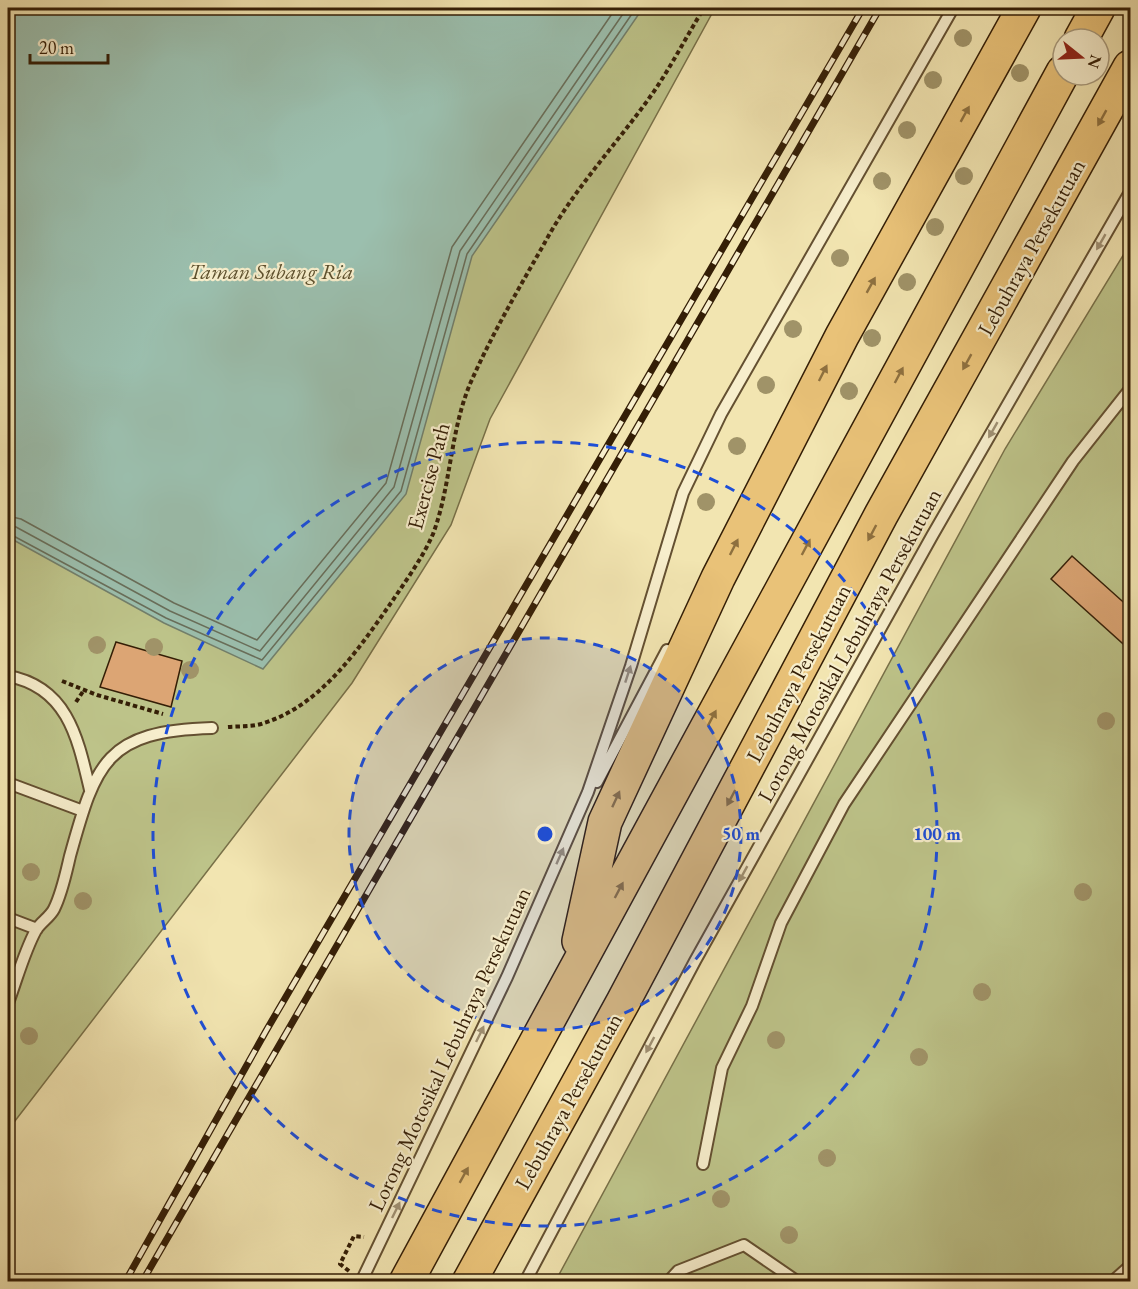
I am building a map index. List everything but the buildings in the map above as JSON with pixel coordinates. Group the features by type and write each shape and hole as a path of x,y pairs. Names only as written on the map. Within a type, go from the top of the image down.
{"highway":[{"path":"572,978 605,822 718,578 842,336 1024,8"},
{"path":"1088,27 1098,8"},
{"name":"Lebuhraya Persekutuan","path":"469,1281 623,1002 887,505 1131,67"},
{"path":"406,1281 1055,87"}],"lane":[{"name":"Lorong Motosikal Lebuhraya Persekutuan","path":"361,1281 507,977 588,792 631,666 683,493 721,414 953,8"},
{"name":"Lorong Motosikal Lebuhraya Persekutuan","path":"525,1281 700,950 932,536 1131,192"},
{"path":"703,1164 722,1068 752,1006 781,923 844,804 1073,460 1131,388"},
{"path":"684,622 718,578"},
{"name":"Lorong Motosikal Lebuhraya Persekutuan","path":"570,832 672,641"},
{"path":"8,676 41,687 66,715 78,741 90,790"},
{"path":"8,1003 37,929 54,910 90,790 102,766 125,747 148,735 175,729 212,728"},
{"path":"8,783 83,811"},
{"path":"8,918 37,929"},
{"path":"668,1281 678,1271 744,1245 798,1281"},
{"path":"1112,1281 1131,1266"}],"path":[{"name":"Exercise Path","path":"53,677 97,695 212,728 264,724 296,707 325,684 362,646 414,568 432,535 444,499 451,450 470,386 490,343 545,241 605,153 650,97 704,8"}],"green space":[{"name":"Taman Subang Ria","path":"8,8 715,8 490,419 451,525 352,683 8,1130"},
{"path":"1130,244 1130,1281 555,1282 1005,449"}],"water":[{"name":"Taman Subang Ria","path":"8,8 643,8 472,256 406,494 263,669 164,623 8,537"}],"railway":[{"path":"125,1282 266,1031 863,8"},
{"path":"142,1282 880,8"}]}
